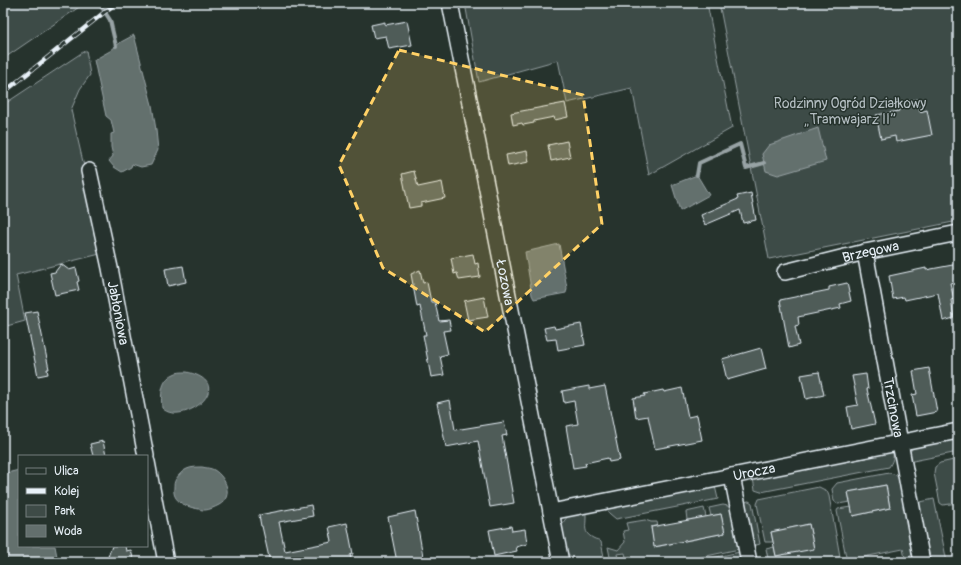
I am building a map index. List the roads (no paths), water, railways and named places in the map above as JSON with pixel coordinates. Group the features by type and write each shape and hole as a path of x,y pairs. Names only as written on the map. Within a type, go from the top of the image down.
{"street":[{"name":"Łozowa","path":"450,3 561,562"},
{"name":"Jabłoniowa","path":"89,171 110,268 146,455"},
{"name":"Brzegowa","path":"784,272 865,252 958,233"},
{"name":"Trzcinowa","path":"865,252 922,562"},
{"name":"Urocza","path":"551,512 958,431"},
{"path":"148,467 166,562"},
{"path":"732,476 749,562"}],"water":[{"path":"134,35 152,105 158,150 151,165 141,167 132,164 131,167 122,172 114,167 109,161 113,156 111,134 114,133 111,120 106,116 94,60"},
{"path":"818,128 826,161 778,175 766,171 762,154 769,145"},
{"path":"697,175 709,195 680,211 672,185"},
{"path":"559,244 567,288 566,293 534,299 532,295 525,252"},
{"path":"187,372 202,378 208,386 208,394 202,402 193,409 171,413 162,408 162,389 169,377 175,373"},
{"path":"202,467 213,469 218,473 222,477 227,487 224,501 207,510 201,510 181,503 175,497 174,493 175,481 182,472 190,468"},
{"path":"18,470 18,547 55,547 58,562 3,562 3,557 7,555 8,545 3,522 3,474"}],"waterway":[{"path":"99,3 110,20 116,46"},
{"path":"697,175 699,163 740,144 746,168 764,163"}],"railway":[{"path":"3,93 116,3"}],"park label":[{"name":"Rodzinny Ogród Działkowy „Tramwajarz II”","path":"850,112"}]}
